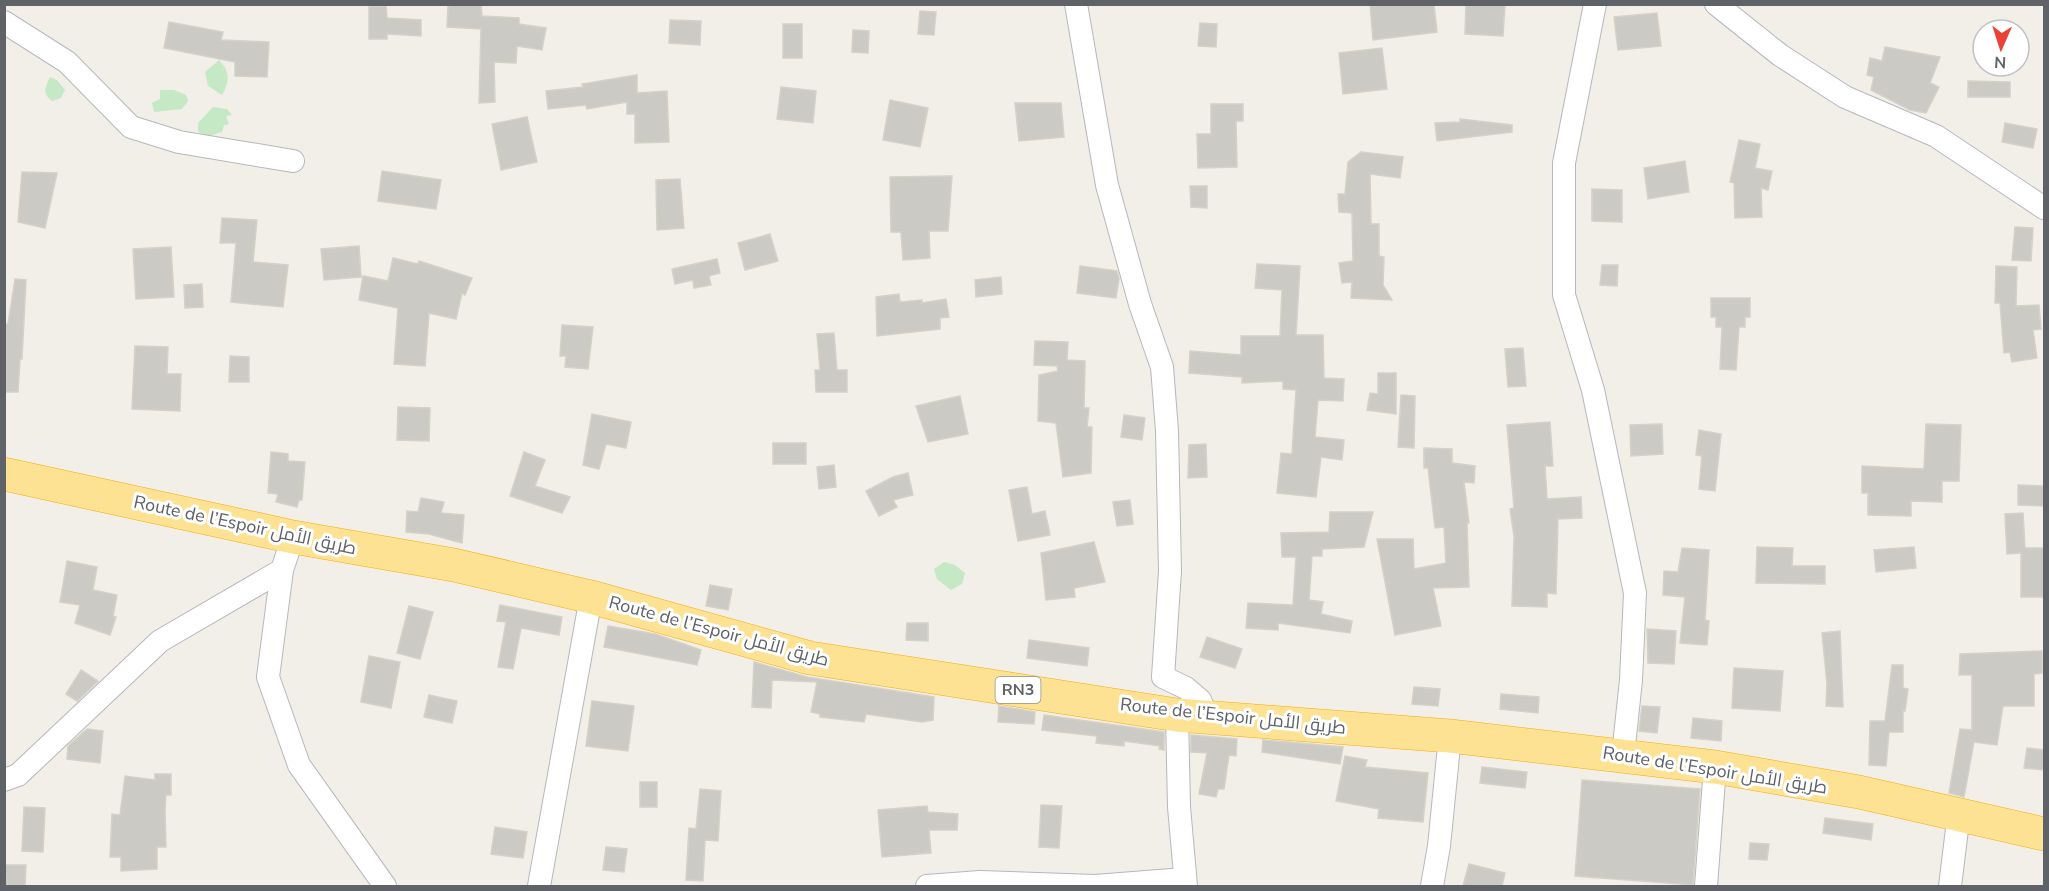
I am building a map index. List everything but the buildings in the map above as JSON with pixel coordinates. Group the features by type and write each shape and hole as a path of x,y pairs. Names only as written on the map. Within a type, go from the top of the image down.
{"highway":[{"name":"Route de l’Espoir طريق الأمل","path":"4,474 293,537 454,565 591,597 810,658 1193,716 1450,736 1715,767 1959,813 2044,834"}],"street":[{"path":"927,886 980,882 1095,886 1186,883 1179,807 1193,716 1200,700 1186,688 1163,677 1170,571 1167,431 1162,367 1140,304 1107,185 1076,4"},
{"path":"1595,4 1564,163 1564,295 1593,390 1635,593 1631,680 1623,755"},
{"path":"1716,4 1780,56 1845,97 1935,136 2044,208"},
{"path":"9,17 67,62 130,127 179,142 293,161"},
{"path":"293,537 282,570 268,677 298,765 385,886"},
{"path":"4,780 18,775 160,641 282,570"},
{"path":"539,886 591,597"},
{"path":"1432,886 1439,846 1450,736"},
{"path":"1706,886 1715,767"},
{"path":"1950,886 1959,813"}],"green space":[{"path":"219,60 228,77 222,95 208,86 205,72"},
{"path":"50,77 57,80 65,90 61,98 52,101 45,90"},
{"path":"160,90 174,90 186,95 188,101 182,109 154,112 152,103 160,99"},
{"path":"213,107 227,109 232,115 226,116 229,124 224,125 222,132 209,136 198,132 198,123"},
{"path":"944,562 955,565 965,573 962,584 951,590 937,579 934,569"}]}
